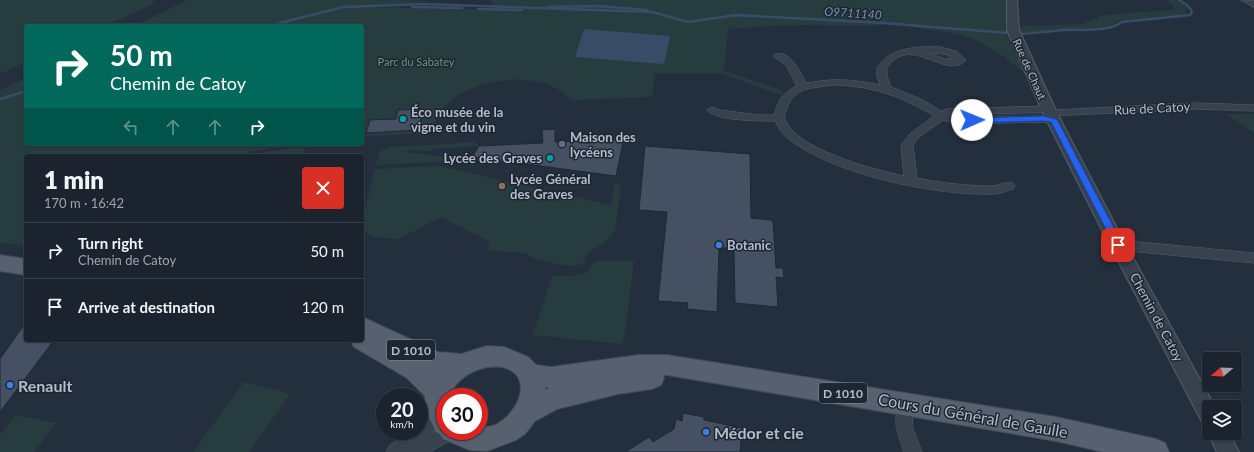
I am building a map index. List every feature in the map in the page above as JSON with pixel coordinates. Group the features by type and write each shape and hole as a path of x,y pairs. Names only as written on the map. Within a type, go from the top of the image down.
{"main road":[{"path":"0,263 24,267"},
{"name":"D 1010","path":"364,327 435,362 462,364"},
{"name":"D 1010","path":"364,341 416,371 436,403"},
{"path":"447,388 448,377 462,364 482,356 503,357 513,360 522,366 529,374 533,386 533,399 528,412 519,423 507,432 488,439"},
{"name":"Cours du Général de Gaulle","path":"529,374 551,378 639,365 667,365 1023,430 1048,440 1103,452"},
{"name":"Cours du Général de Gaulle","path":"528,412 552,399 638,379 667,377 1056,429 1156,452"}],"street":[{"name":"Rue de Chaut","path":"1012,0 1012,30 1050,114"},
{"path":"1246,0 1254,4"},
{"path":"887,89 882,73 882,67 898,55 915,51"},
{"path":"778,56 790,63 803,87 790,93 783,103 779,118 788,133 806,146 824,155 878,175 941,187 994,190 1009,186"},
{"name":"Rue de Catoy","path":"803,87 831,82 849,82 887,89 919,102 942,116 958,121 1043,119 1050,114 1196,106 1254,108"},
{"path":"712,110 717,113 759,118 779,118"},
{"name":"Chemin de Catoy","path":"1050,114 1202,402"},
{"path":"911,181 908,145 915,135 942,116"},
{"path":"1118,245 1254,258"},
{"path":"891,407 905,429 914,452"},
{"path":"395,452 424,428 436,422"},
{"path":"414,452 436,428"},
{"path":"1048,440 1075,440 1129,452"},
{"path":"1222,440 1228,452"}],"green space":[{"path":"0,0 155,0 151,5 109,24 24,24 24,63 0,74"},
{"name":"Parc du Sabatey","path":"187,0 408,0 434,1 373,7 498,10 491,0 1008,0 1005,27 1006,34 1030,84 1025,74 999,53 974,39 957,34 890,24 866,26 782,25 728,29 724,70 783,91 781,95 720,73 655,73 652,97 572,100 561,91 547,84 534,81 505,80 490,82 475,87 450,101 441,111 433,130 428,133 364,137 364,24 138,24"},
{"path":"1165,0 1177,0 1185,5 1187,15 1119,21 1107,28 1020,33 1021,26 1083,24 1103,15 1174,10 1173,5"},
{"path":"24,79 24,146 279,146 241,154 24,154 24,245 0,243 0,91"},
{"path":"1039,113 1039,115 961,118 956,116"},
{"path":"1226,114 1254,114 1254,133"},
{"path":"475,142 478,146 431,149 430,151 407,150 406,152 471,160 376,165 380,151 390,147"},
{"path":"306,146 303,154 266,154 266,152"},
{"path":"439,166 611,205 615,182 621,186 615,231 605,242 585,255 585,261 580,265 569,266 536,260 525,253 486,250 490,242 441,217 399,239 373,237 364,231 364,214 375,169"},
{"path":"595,261 634,261 622,344 533,335 552,277 583,274 588,271"},
{"path":"244,382 290,394 249,452 193,452"},
{"path":"15,415 56,423 34,452 0,452 0,435"}],"water":[{"path":"584,29 670,36 664,64 575,57"}],"building":[{"name":"Éco musée de la vigne et du vin","path":"423,109 419,130 366,133 370,120 396,119 398,110"},
{"name":"Lycée des Graves","path":"555,129 555,142 619,139 618,141 623,142 616,176 472,157 479,146 543,143 542,130"},
{"name":"Botanic","path":"645,146 750,154 751,218 771,220 773,222 776,268 783,268 784,278 776,277 778,307 735,303 734,248 719,248 717,312 687,309 688,303 658,301 667,212 639,210"},
{"name":"Renault","path":"24,325 24,342 52,342 0,412 0,359"},
{"name":"Médor et cie","path":"683,413 704,417 704,420 742,428 740,452 625,452 649,437 653,442 674,429 676,419 682,421"}],"waterway":[{"name":"O9711140","path":"1021,34 1065,30 1094,30 1109,28 1122,22 1190,15 1192,11 1187,5 1179,0"},
{"name":"O9711140","path":"276,24 343,7 425,4 652,12 688,22 736,15 883,23 1008,33"},
{"path":"548,7 598,6 647,10"},
{"name":"O9711140","path":"412,7 462,8"},
{"name":"O9711140","path":"478,9 522,10"},
{"name":"O9711140","path":"0,99 24,92"}],"place":[{"name":"Éco musée de la vigne et du vin","path":"403,119"},
{"name":"Maison des lycéens","path":"562,144"},
{"name":"Lycée des Graves","path":"550,158"},
{"name":"Lycée Général des Graves","path":"502,186"},
{"name":"Botanic","path":"719,245"},
{"name":"Renault","path":"10,385"},
{"name":"Médor et cie","path":"706,432"}],"route":[{"path":"972,120 1043,119 1054,121 1118,245"}]}
